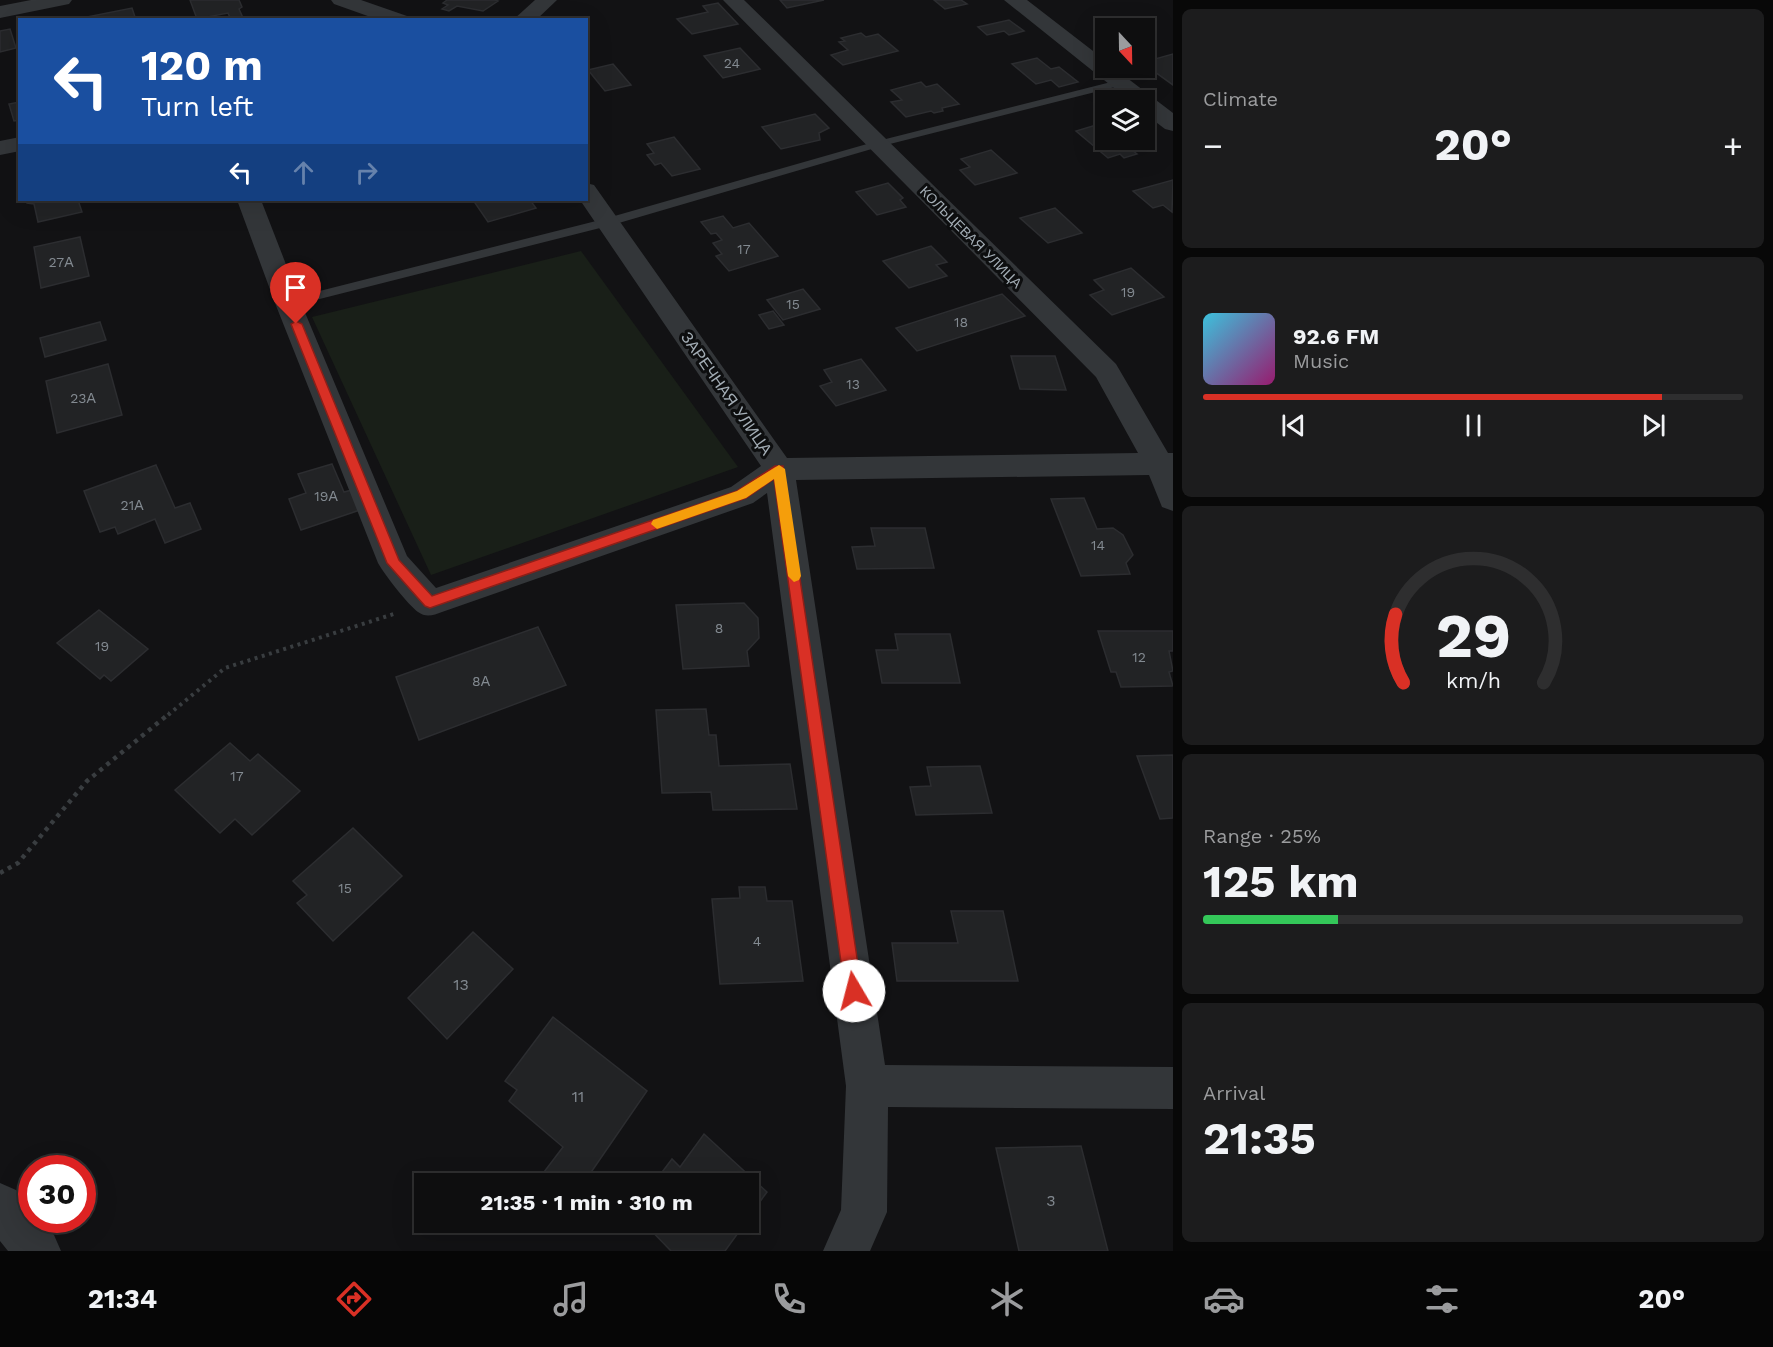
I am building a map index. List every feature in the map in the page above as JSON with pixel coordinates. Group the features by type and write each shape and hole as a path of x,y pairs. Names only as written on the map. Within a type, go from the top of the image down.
{"street":[{"path":"0,12 62,0"},
{"path":"341,0 394,18"},
{"path":"525,18 547,0"},
{"name":"КОЛЬЦЕВАЯ УЛИЦА","path":"733,0 1106,371 1166,464 1173,499"},
{"path":"1014,0 1128,90"},
{"path":"1155,110 1173,124"},
{"path":"0,148 18,144"},
{"name":"ЗАРЕЧНАЯ УЛИЦА","path":"588,193 779,469 867,1086 864,1212 846,1251"},
{"path":"249,201 288,303 394,563 430,603 742,495 779,469 1166,464"},
{"path":"867,1086 1173,1088"},
{"path":"0,1206 38,1251"}],"lane":[{"path":"288,303 608,222 878,144 1119,83"}],"path":[{"path":"0,873 18,862 87,781 225,668 430,603"}],"shaded area":[{"path":"581,251 738,467 431,575 312,317"}],"building":[{"path":"190,0 239,0 242,7 239,9 243,18 230,18 228,13 197,18"},
{"path":"447,0 498,1 483,11 457,6 449,11 442,9 448,5 443,3"},
{"path":"780,0 824,0 787,8"},
{"path":"934,0 961,0 967,4 945,9"},
{"path":"718,3 738,24 692,34 677,19 708,12 703,6"},
{"path":"132,8 135,18 82,18"},
{"path":"1009,20 1024,31 1009,35 1004,31 987,35 978,27"},
{"path":"10,29 16,48 0,52 0,31"},
{"path":"861,33 866,37 878,34 898,51 843,65 831,55 848,50 839,42 845,41 841,38"},
{"path":"740,48 760,69 723,78 704,56"},
{"path":"1173,54 1173,85 1155,72 1155,59"},
{"path":"1037,58 1051,69 1059,67 1078,82 1059,87 1051,80 1036,84 1012,64"},
{"path":"613,64 631,85 605,91 588,70"},
{"path":"921,82 926,87 937,84 959,104 942,108 943,111 934,113 931,111 906,117 891,102 902,100 891,90"},
{"path":"18,102 18,120 14,121 9,104"},
{"path":"815,114 829,128 819,133 820,140 781,149 762,127"},
{"path":"1095,125 1095,147 1076,131"},
{"path":"674,137 700,169 672,176 661,163 655,165 647,155 654,153 647,144"},
{"path":"991,150 1017,173 975,185 960,170 970,167 961,159"},
{"path":"1099,150 1132,150 1137,154 1124,158 1120,154 1108,158"},
{"path":"1173,180 1172,212 1163,205 1153,208 1133,191"},
{"path":"888,183 903,198 900,200 906,207 877,215 856,192"},
{"path":"26,201 78,201 82,212 38,222 34,204"},
{"path":"474,201 531,201 536,208 488,222"},
{"path":"1055,208 1082,233 1048,243 1020,218"},
{"path":"723,216 733,228 749,223 778,256 729,271 716,256 722,254 713,243 722,240 716,233 711,234 701,222"},
{"path":"80,237 89,276 41,288 34,247"},
{"path":"931,246 947,262 936,265 947,276 909,288 883,261"},
{"path":"1131,268 1164,297 1112,315 1090,295 1104,290 1094,280"},
{"path":"803,289 820,309 783,320 767,300"},
{"path":"1002,294 1025,316 917,351 896,328"},
{"path":"773,311 784,325 769,329 759,315"},
{"path":"100,322 106,340 45,357 40,338"},
{"path":"1011,356 1055,356 1066,390 1020,389"},
{"path":"861,359 886,390 836,406 820,386 832,382 824,370"},
{"path":"108,364 122,415 57,433 46,381"},
{"path":"332,464 344,492 352,490 360,510 301,530 289,499 306,493 298,474"},
{"path":"156,465 175,508 190,503 201,529 165,543 155,519 118,534 115,527 100,532 84,491"},
{"path":"1084,498 1097,529 1113,528 1123,535 1133,555 1126,563 1130,574 1081,576 1051,499"},
{"path":"871,528 925,528 934,568 857,569 852,547 875,546"},
{"path":"744,603 758,618 759,638 747,651 749,666 683,669 676,605"},
{"path":"99,610 148,649 111,681 104,675 100,679 57,643"},
{"path":"538,627 566,685 419,740 396,677"},
{"path":"1098,631 1173,631 1173,651 1169,651 1173,671 1169,672 1173,686 1121,687 1116,672 1111,672"},
{"path":"895,634 950,634 960,683 882,683 876,650 898,650"},
{"path":"706,709 709,735 716,735 719,766 790,764 797,809 713,810 711,792 662,793 656,710"},
{"path":"230,743 250,761 258,754 300,791 252,835 235,819 220,833 175,790"},
{"path":"1173,755 1173,818 1160,819 1137,756"},
{"path":"980,766 992,813 916,815 910,787 931,786 927,767"},
{"path":"353,828 402,876 333,941 297,903 307,895 293,881"},
{"path":"739,887 765,887 767,901 792,901 803,981 720,984 712,899 740,898"},
{"path":"951,911 1003,911 1018,981 897,981 892,943 958,943"},
{"path":"473,932 513,969 447,1039 408,998"},
{"path":"553,1017 647,1091 591,1173 543,1173 563,1147 509,1101 517,1090 505,1081"},
{"path":"704,1134 746,1173 661,1173 672,1159 680,1167"},
{"path":"1081,1146 1108,1251 1019,1251 996,1148"},
{"path":"759,1185 767,1192 759,1203"},
{"path":"654,1233 738,1233 725,1251 671,1251"}],"slow traffic":[{"path":"657,524 742,495 779,469 794,576"}],"route":[{"path":"296,324 394,563 430,603 742,495 779,469 854,991"}]}
